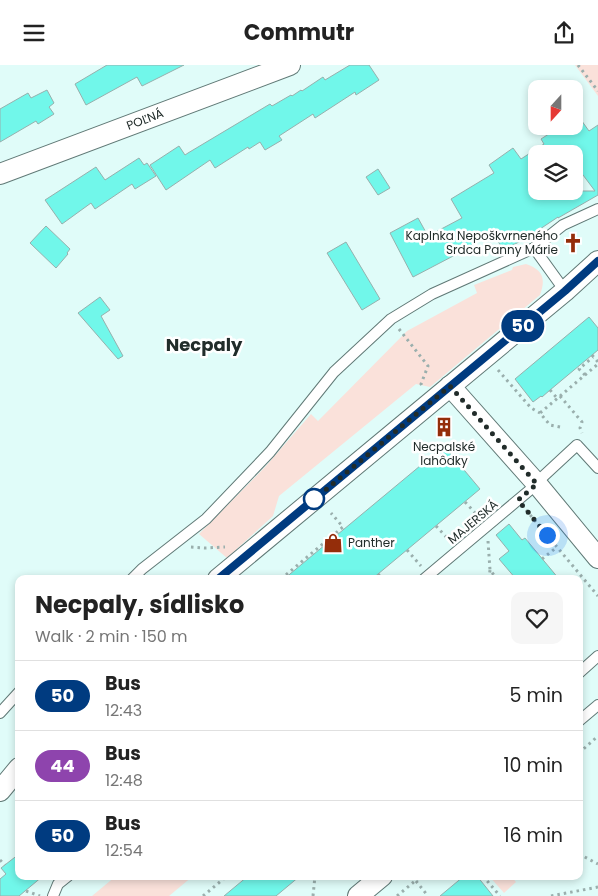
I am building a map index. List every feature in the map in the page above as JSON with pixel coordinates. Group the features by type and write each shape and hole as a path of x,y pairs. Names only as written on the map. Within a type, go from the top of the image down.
{"street":[{"name":"POĽNÁ","path":"0,174 290,65"},
{"path":"223,575 565,291 598,261"},
{"path":"450,386 537,483 598,558"},
{"path":"0,791 15,773"},
{"path":"358,896 377,880"}],"lane":[{"path":"136,575 206,519 264,459 334,372 391,319 432,294 534,248 563,225 598,209"},
{"path":"534,248 565,291"},
{"name":"MAJERSKÁ","path":"429,575 518,500 577,445 598,468"},
{"path":"583,669 598,656"},
{"path":"0,713 15,697"},
{"path":"583,718 598,705"},
{"path":"54,896 58,885 64,880"}],"path":[{"path":"578,65 598,91"},
{"path":"391,319 428,366 421,384 434,400"},
{"path":"540,413 585,375 598,363 593,356 579,369 585,375"},
{"path":"498,370 531,408 540,413 550,425 560,427"},
{"path":"550,390 582,422"},
{"path":"518,500 580,575"},
{"path":"465,502 474,512"},
{"path":"286,575 343,527 331,513"},
{"path":"436,526 445,536"},
{"path":"487,526 489,575"},
{"path":"171,546 205,549 225,547"},
{"path":"542,559 557,547"},
{"path":"407,550 416,559"},
{"path":"490,570 494,575"},
{"path":"583,578 598,596"},
{"path":"583,749 598,736"},
{"path":"583,856 598,864"},
{"path":"0,860 4,865"},
{"path":"203,896 222,880"},
{"path":"314,896 315,880"},
{"path":"486,880 500,896"},
{"path":"398,896 416,881 428,896"},
{"path":"551,896 598,887"},
{"path":"26,891 40,896"}],"shaded area":[{"path":"575,65 598,65 598,96"},
{"path":"526,264 532,266 542,275 543,284 540,295 430,387 416,384 279,496 273,516 227,558 199,534 265,467 311,414 318,421 407,331 477,293 474,285 512,270 513,267"},
{"path":"111,880 188,880 169,896 92,896"},
{"path":"493,880 514,880 516,882 504,893"}],"building":[{"path":"107,65 184,65 142,86 137,77 86,105 75,84"},
{"path":"350,65 369,65 379,80 356,95 355,92 315,118 313,114 279,136 282,140 265,150 260,142 249,149 248,147 215,168 210,160 166,190 150,165 179,146 185,155 270,104 272,106 302,91 323,77 325,80"},
{"path":"47,90 54,103 49,107 54,114 38,124 36,121 0,142 0,109 28,93 31,98"},
{"path":"583,123 589,131 598,125 598,195 558,217 525,239 503,250 493,232 457,254 413,277 390,233 418,218 428,236 462,218 451,199 494,173 489,165 513,148 521,159 528,154 528,200 583,200 583,191 595,191 583,175 583,145 542,145 544,144 541,139 547,135 583,135"},
{"path":"139,158 144,165 147,163 156,176 135,189 132,184 95,209 91,203 62,224 45,200 96,167 105,180"},
{"path":"378,169 390,188 378,195 366,177"},
{"path":"46,226 70,249 56,268 30,243"},
{"path":"346,242 380,299 362,310 327,253"},
{"path":"100,297 110,310 101,316 123,356 118,359 78,313"},
{"path":"589,317 598,328 598,350 542,397 533,402 515,379"},
{"path":"444,446 480,489 377,575 289,575"},
{"path":"509,524 522,540 525,538 556,575 513,575 499,559 509,551 496,535"},
{"path":"15,857 15,880 38,880 19,896 0,896 0,879 6,874 1,868"},
{"path":"243,880 295,880 276,896 224,896"},
{"path":"459,880 480,880 493,896 440,896"}],"bus line":[{"name":"50","path":"223,575 565,291 598,261"}],"place":[{"name":"Kaplnka Nepoškvrneného Srdca Panny Márie","path":"573,243"},
{"name":"Necpalské lahôdky","path":"444,427"},
{"name":"Panther","path":"333,543"}],"district":[{"name":"Necpaly","path":"204,345"}],"route":[{"path":"314,499 310,503 450,386 537,484 518,500 547,535"}]}
